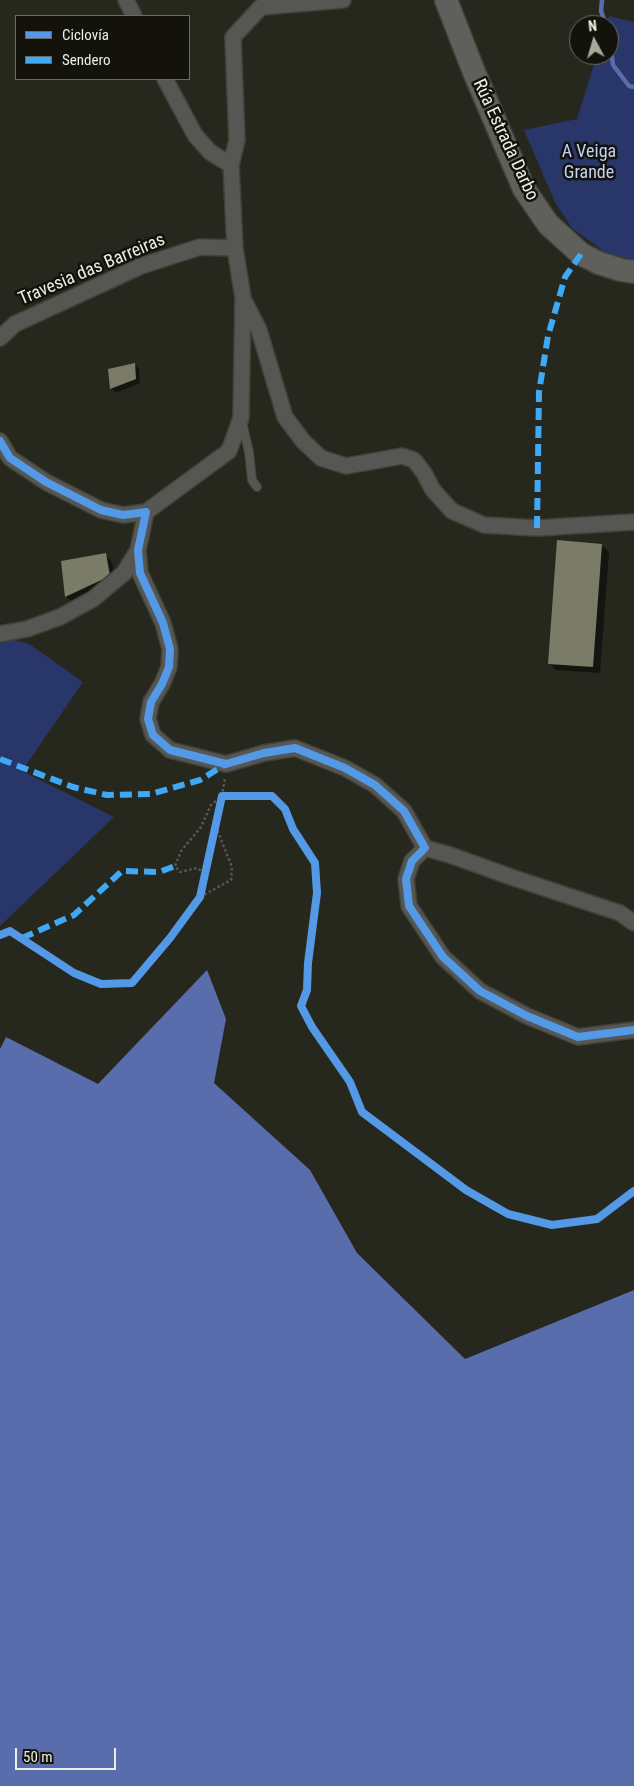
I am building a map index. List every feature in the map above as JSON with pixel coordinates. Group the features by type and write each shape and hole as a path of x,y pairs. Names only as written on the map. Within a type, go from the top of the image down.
{"main road":[{"name":"Rúa Estrada Darbo","path":"446,0 474,72 524,189 548,224 581,254 599,263 628,271"}],"street":[{"path":"126,0 134,15"},
{"path":"0,441 10,458 46,482 100,510 124,515 146,512 229,451 241,418 243,298 235,248 231,165 237,140 233,37 261,7 343,0"},
{"path":"166,80 195,134 210,152 231,165"},
{"name":"Travesia das Barreiras","path":"0,338 14,324 141,266 200,247 235,248"},
{"path":"243,298 259,330 285,417 303,441 321,458 346,466 402,456 414,460 433,490 452,511 484,525 537,528 634,522"},
{"path":"146,512 138,550 140,573 162,624 170,650 169,667 162,684 151,702 148,718 153,735 170,750 226,764 264,753 295,748 345,768 374,786 404,811 425,848 450,854 511,877 620,913 634,923"},
{"path":"0,634 27,629 60,617 93,599 124,573 138,550"},
{"path":"425,848 412,861 406,879 409,906 443,957 480,991 527,1016 578,1037 634,1030"}],"lane":[{"path":"241,418 250,452 252,480 256,487"}],"path":[{"path":"0,935 10,931 74,973 101,984 132,983 170,938 200,897 222,796 226,764"},
{"path":"206,873 197,868 180,872 175,866 181,851 201,827 211,804 222,796 272,796 285,809 293,830 315,863 317,893 308,963 307,990 300,1006 312,1027 350,1082 362,1112 466,1190 508,1214 552,1225 597,1218 634,1191"},
{"path":"200,897 231,880 232,867 216,826"}],"green space":[{"name":"A Veiga Grande","path":"619,18 634,22 634,260 606,253 572,228 555,202 524,130 577,119 594,65 619,65"},
{"path":"0,636 29,644 83,682 22,771 114,817 0,926"}],"shaded area":[{"path":"207,970 226,1019 214,1083 310,1170 357,1253 465,1359 634,1290 634,1786 0,1786 0,1049 6,1037 98,1084"}],"building":[{"path":"135,363 136,379 110,389 108,369"},
{"path":"557,540 602,544 593,667 548,664"},
{"path":"106,553 110,576 65,597 61,561"}],"waterway":[{"path":"602,0 602,15"},
{"path":"613,65 629,86 634,87"}],"marked path":[{"path":"537,528 539,392 548,336 565,277 581,254"},
{"path":"0,759 73,787 107,795 151,794 200,780 226,764"},
{"path":"22,938 74,915 122,871 159,872 175,866"}],"cycle path":[{"path":"0,441 10,458 46,482 101,510 123,515 146,512 138,550 140,573 163,623 170,649 169,667 162,684 151,702 148,719 153,735 170,750 226,764 264,753 295,748 345,768 375,785 404,811 425,848 412,861 406,879 409,906 443,957 480,991 527,1016 578,1037 634,1030"},
{"path":"0,935 10,931 74,973 101,984 132,983 170,938 200,897 222,796 272,796 285,809 293,829 315,863 317,893 308,963 307,990 301,1006 312,1027 350,1082 362,1112 466,1190 508,1214 552,1225 597,1219 634,1191"}]}
